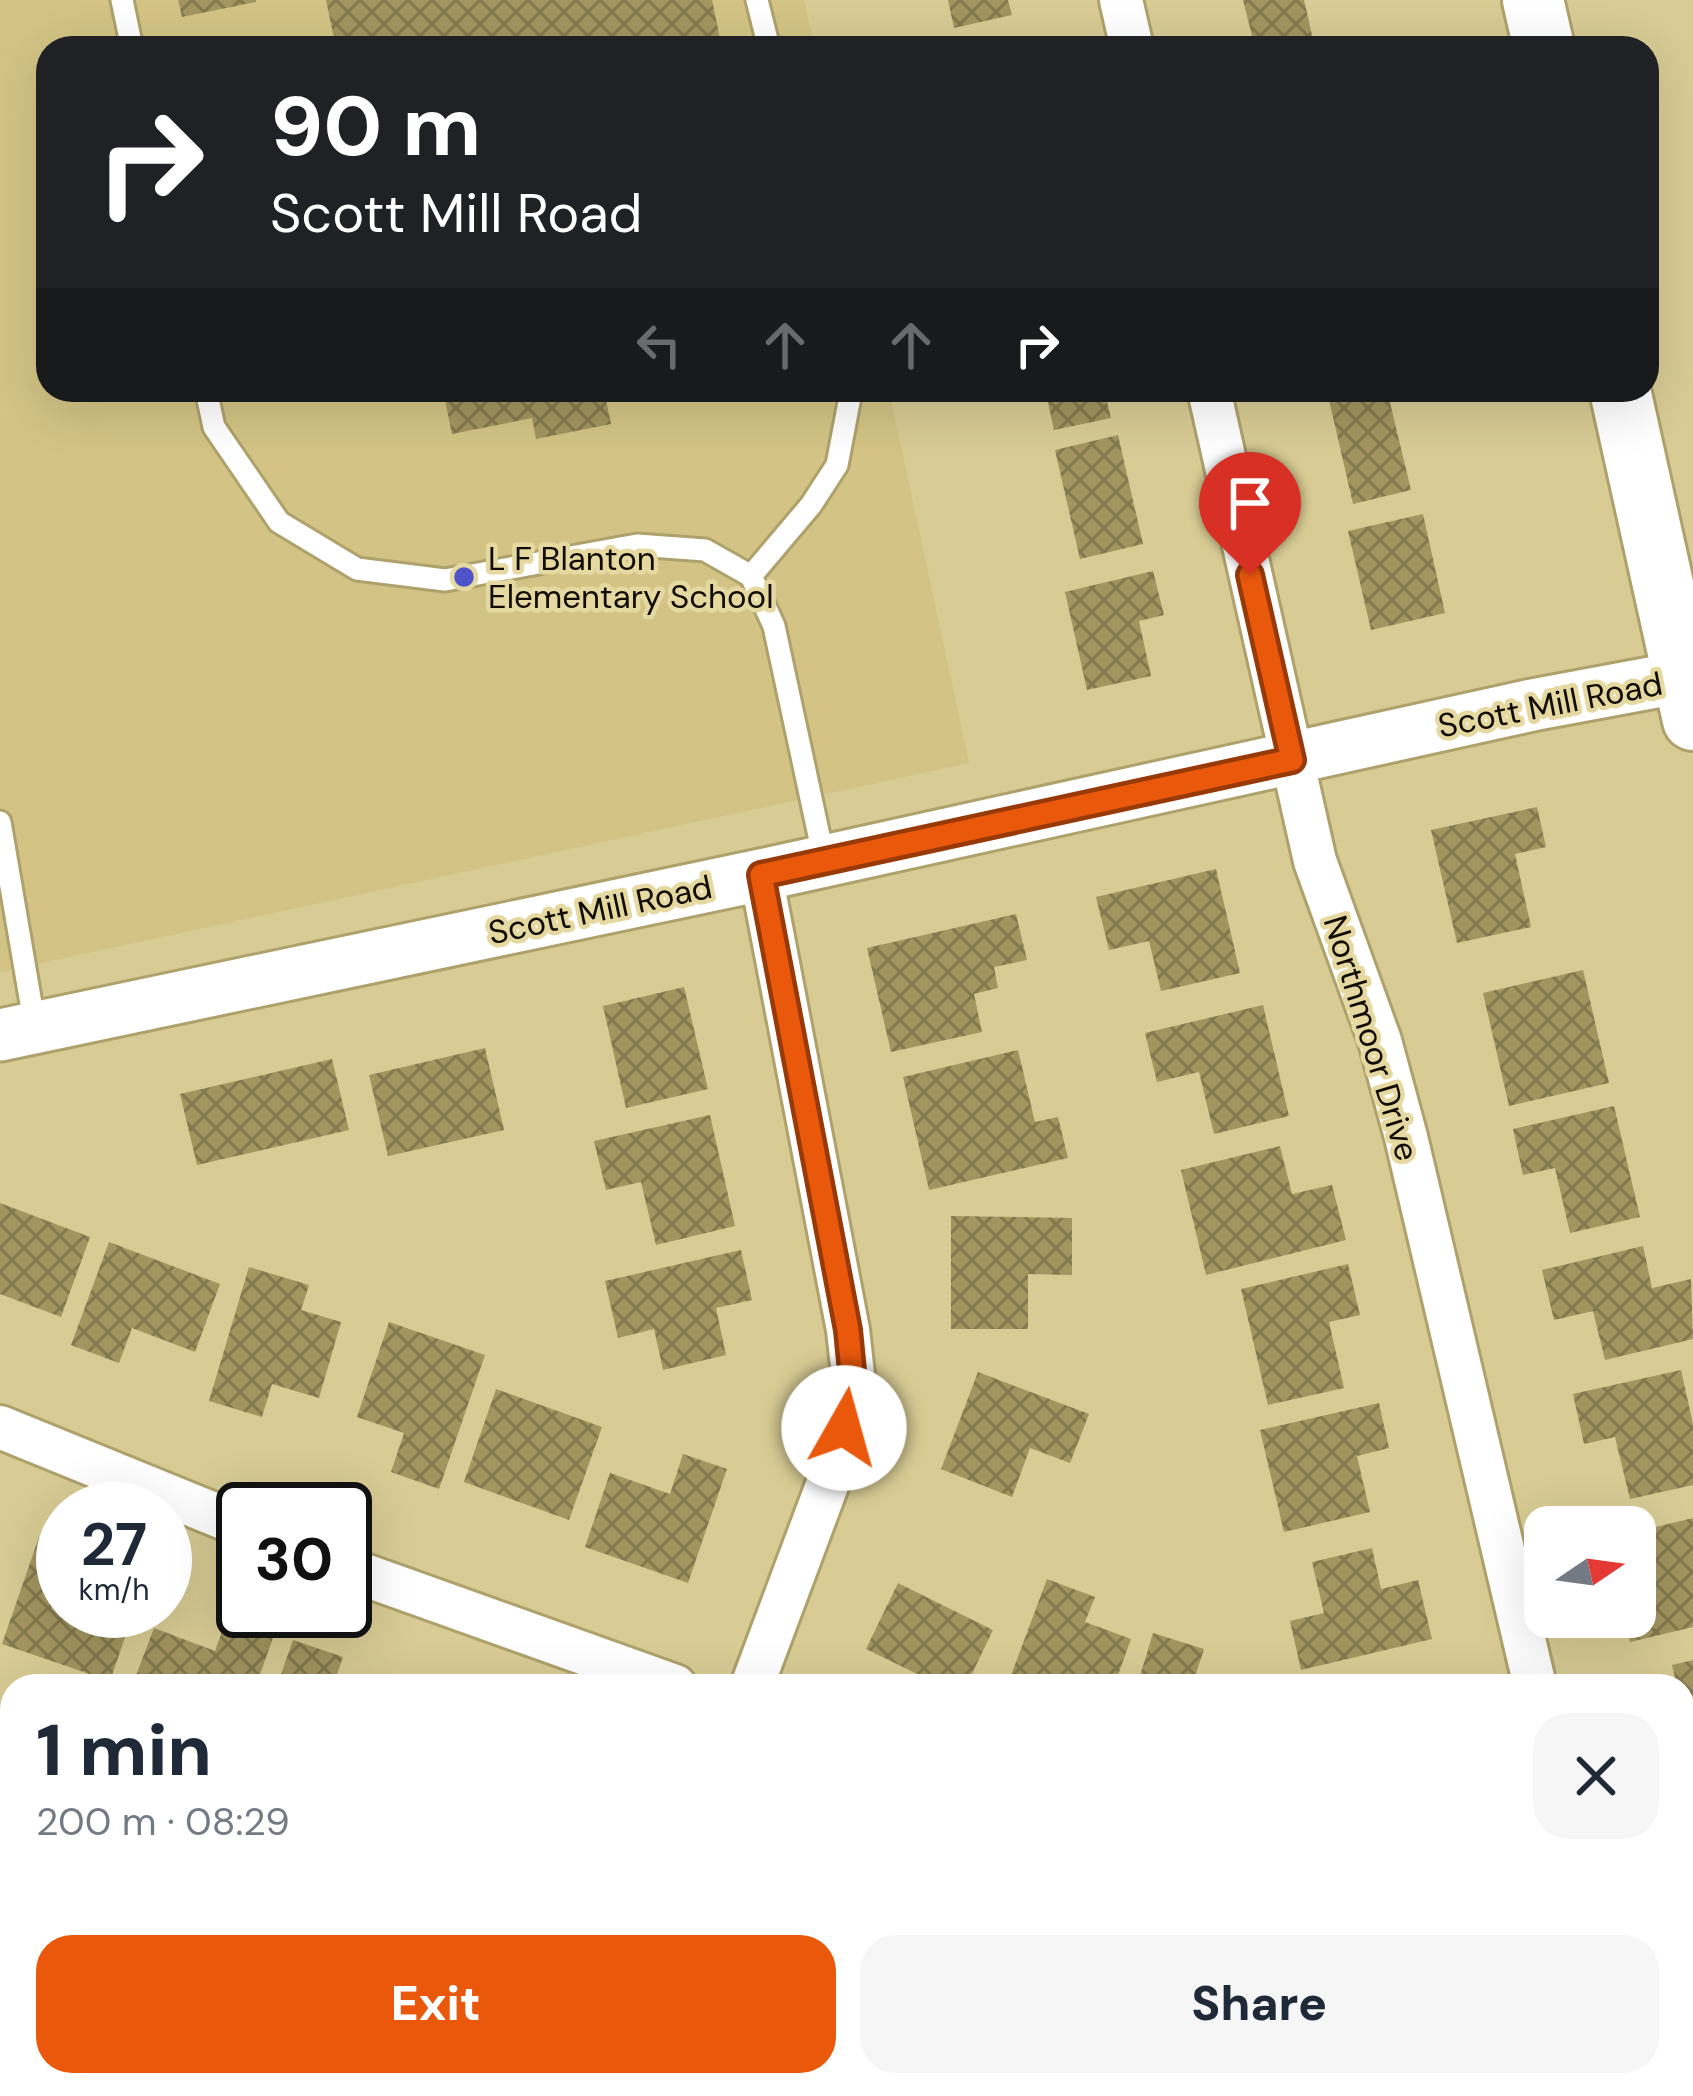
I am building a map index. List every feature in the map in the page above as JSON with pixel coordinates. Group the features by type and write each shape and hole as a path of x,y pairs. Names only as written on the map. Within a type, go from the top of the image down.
{"main road":[{"path":"1533,0 1541,36"},
{"path":"1623,402 1690,691"}],"street":[{"path":"1121,0 1129,36"},
{"name":"Northmoor Drive","path":"1212,402 1315,861 1380,1041 1406,1137 1532,1674"},
{"name":"Scott Mill Road","path":"18,1031 761,875 1532,705 1690,691"},
{"path":"756,1674 835,1464 854,1392 848,1330 761,875"},
{"path":"0,1427 216,1515"},
{"path":"372,1578 641,1674"}],"lane":[{"path":"122,0 130,36"},
{"path":"757,0 766,36"},
{"path":"209,402 214,427 279,522 357,569 445,580 637,545 705,550 751,576 774,626 824,860"},
{"path":"751,576 811,505 837,465 849,402"},
{"path":"0,822 18,1031"}],"shaded area":[{"name":"L F Blanton Elementary School","path":"0,0 804,0 812,36 36,36 36,402 892,402 969,763 0,972"}],"building":[{"path":"178,0 256,0 256,2 182,17"},
{"path":"326,0 712,0 720,36 334,36"},
{"path":"948,0 1008,0 1012,15 954,28"},
{"path":"1243,0 1304,0 1312,36 1252,36"},
{"path":"445,402 606,402 611,424 536,439 532,418 452,434"},
{"path":"1048,402 1107,402 1111,418 1054,430"},
{"path":"1330,402 1390,402 1411,490 1353,504"},
{"path":"1118,435 1143,544 1080,559 1055,450"},
{"path":"1423,514 1445,613 1371,630 1348,531"},
{"path":"1153,571 1164,615 1139,621 1151,676 1087,690 1065,592"},
{"path":"1537,807 1546,847 1515,854 1531,927 1457,943 1431,830"},
{"path":"1216,869 1240,973 1161,991 1149,941 1109,950 1096,897"},
{"path":"1016,914 1027,960 994,967 998,988 974,994 982,1032 891,1052 867,948"},
{"path":"1583,970 1609,1083 1509,1106 1483,993"},
{"path":"684,987 708,1089 626,1108 603,1006"},
{"path":"1263,1005 1289,1116 1214,1134 1199,1072 1157,1082 1145,1033"},
{"path":"485,1048 504,1130 388,1156 369,1075"},
{"path":"1018,1050 1035,1122 1058,1117 1068,1158 929,1190 903,1077"},
{"path":"332,1059 349,1130 197,1165 180,1094"},
{"path":"1614,1106 1640,1217 1570,1233 1555,1168 1523,1175 1513,1129"},
{"path":"710,1115 735,1226 656,1245 641,1182 606,1190 594,1141"},
{"path":"1280,1146 1292,1194 1332,1185 1346,1240 1206,1275 1181,1170"},
{"path":"0,1203 90,1237 61,1317 0,1294"},
{"path":"951,1216 1072,1218 1072,1275 1028,1274 1028,1329 951,1329"},
{"path":"109,1242 220,1284 195,1352 132,1328 119,1363 71,1345"},
{"path":"1643,1246 1652,1288 1691,1279 1693,1339 1605,1360 1593,1311 1554,1320 1542,1270"},
{"path":"741,1250 752,1300 716,1308 726,1355 663,1370 654,1329 618,1338 605,1281"},
{"path":"1348,1264 1360,1315 1329,1322 1344,1388 1268,1405 1241,1289"},
{"path":"249,1267 309,1285 301,1310 341,1322 319,1398 272,1384 262,1417 209,1401"},
{"path":"389,1322 485,1355 439,1489 391,1472 404,1433 357,1417"},
{"path":"1681,1370 1693,1424 1693,1485 1630,1499 1615,1437 1584,1444 1573,1394"},
{"path":"978,1372 1089,1414 1070,1463 1030,1448 1012,1497 941,1469"},
{"path":"496,1389 602,1427 569,1520 464,1482"},
{"path":"1379,1403 1389,1448 1357,1456 1370,1512 1284,1532 1260,1430"},
{"path":"683,1454 727,1469 688,1583 585,1547 610,1473 670,1494"},
{"path":"1693,1518 1693,1627 1656,1636 1656,1527"},
{"path":"36,1546 36,1638 125,1638 112,1674 90,1674 2,1644"},
{"path":"1372,1548 1381,1589 1418,1580 1432,1639 1301,1670 1290,1621 1324,1613 1312,1562"},
{"path":"1047,1579 1095,1597 1085,1622 1131,1639 1118,1674 1011,1674"},
{"path":"898,1583 993,1630 972,1674 917,1674 866,1649"},
{"path":"1153,1633 1204,1649 1196,1674 1141,1674"},
{"path":"150,1638 181,1638 215,1651 220,1638 273,1638 260,1674 137,1674"},
{"path":"293,1640 343,1657 337,1674 281,1674"},
{"path":"1693,1660 1693,1674 1674,1674 1672,1665"}],"place":[{"name":"L F Blanton Elementary School","path":"464,577"}],"route":[{"path":"844,1428 854,1392 848,1330 761,875 1292,760 1250,575"}]}
